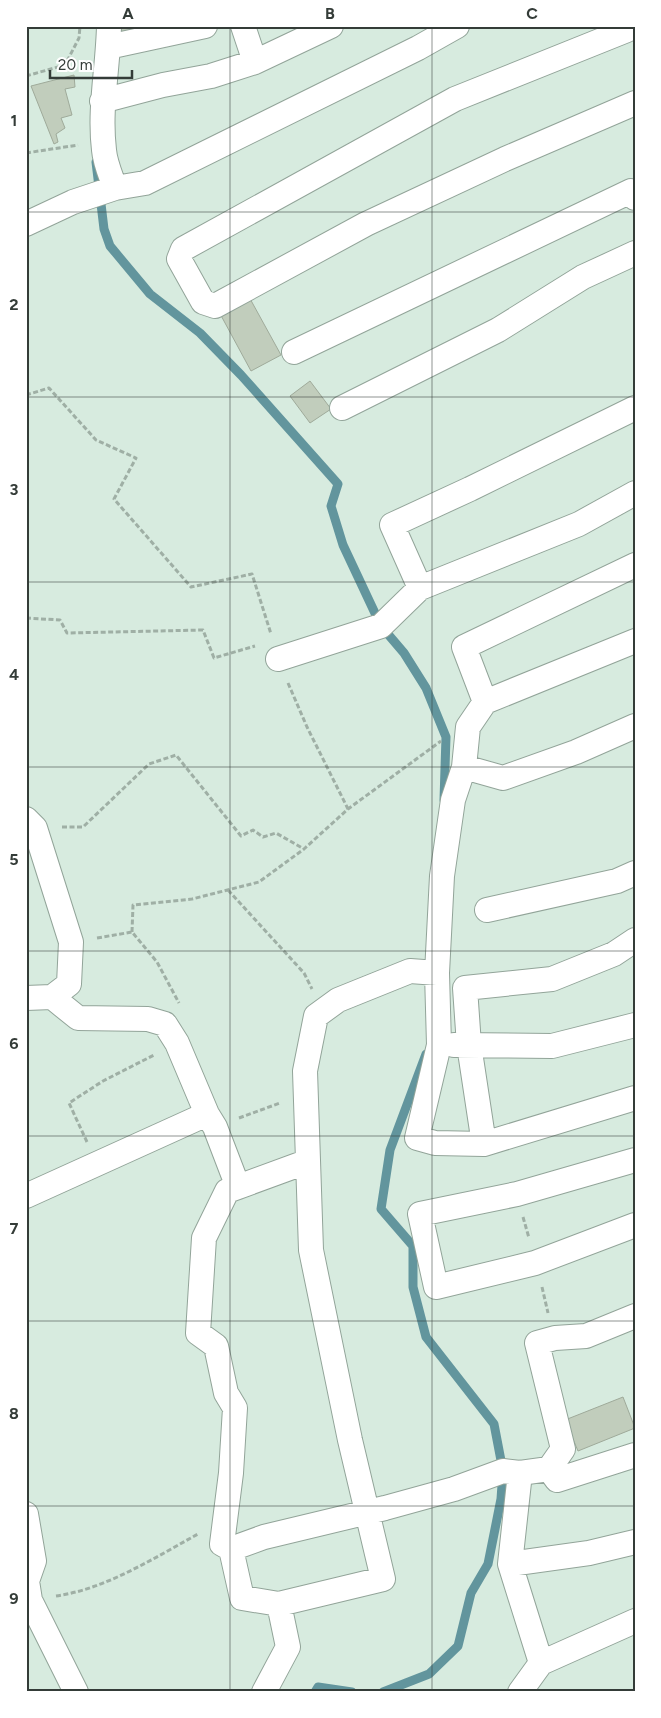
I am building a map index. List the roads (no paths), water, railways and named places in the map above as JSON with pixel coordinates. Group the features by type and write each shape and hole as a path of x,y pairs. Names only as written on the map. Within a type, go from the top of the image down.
{"street":[{"path":"115,188 104,152 102,101 108,37 205,26"},
{"path":"243,26 255,62"},
{"path":"102,101 163,84 211,76 255,62 331,26"},
{"path":"26,224 73,202 115,188 145,184 418,48 457,26"},
{"path":"629,34 455,99 183,249 179,259 202,302 216,306 366,224 635,103"},
{"path":"294,352 631,191 635,198"},
{"path":"342,408 498,330 583,277 635,253"},
{"path":"420,588 392,525 635,408"},
{"path":"276,650 381,626 420,588 580,524 635,493"},
{"path":"485,702 464,647 635,565"},
{"path":"635,641 485,702 468,728 464,766 453,800 442,876 437,973 439,1045 417,1138 435,1143 484,1144 635,1098"},
{"path":"464,766 503,778 576,752 635,726"},
{"path":"26,998 52,996 69,984 72,942 31,823"},
{"path":"487,910 617,881 635,873"},
{"path":"484,1144 468,1045 465,988 552,979 614,954 635,940"},
{"path":"306,1162 227,1191 204,1238 198,1333 216,1346 226,1394 235,1408 231,1473 222,1544 231,1549 242,1598 280,1604 383,1579 369,1512 350,1440 311,1250 306,1162 305,1071 316,1016 338,1000 410,972 437,973"},
{"path":"52,996 78,1018 148,1019 171,1034 211,1120 238,1187"},
{"path":"439,1045 552,1046 635,1025"},
{"path":"26,1196 96,1163 211,1120"},
{"path":"635,1160 517,1194 420,1214 436,1287 535,1263 635,1225"},
{"path":"231,1549 264,1537 454,1489 502,1471 520,1473 549,1469 563,1449 538,1343 554,1338 586,1336 635,1316"},
{"path":"549,1469 557,1480 635,1455"},
{"path":"520,1473 510,1564 541,1663"},
{"path":"26,1514 34,1561 27,1581 30,1600 76,1692"},
{"path":"510,1564 589,1553 635,1542"},
{"path":"264,1692 288,1647 280,1604"},
{"path":"520,1692 541,1663 635,1621"}],"waterway":[{"path":"96,162 104,229 110,246 150,294 200,333 241,375 338,484 331,506 343,545 381,626 404,653 426,688 446,737 444,800"},
{"path":"383,1692 429,1674 458,1646 471,1593 488,1564 501,1499 503,1471 494,1424 426,1337 413,1287 413,1246 381,1209 390,1150 426,1054"},
{"path":"315,1692 318,1687 352,1692"}]}
